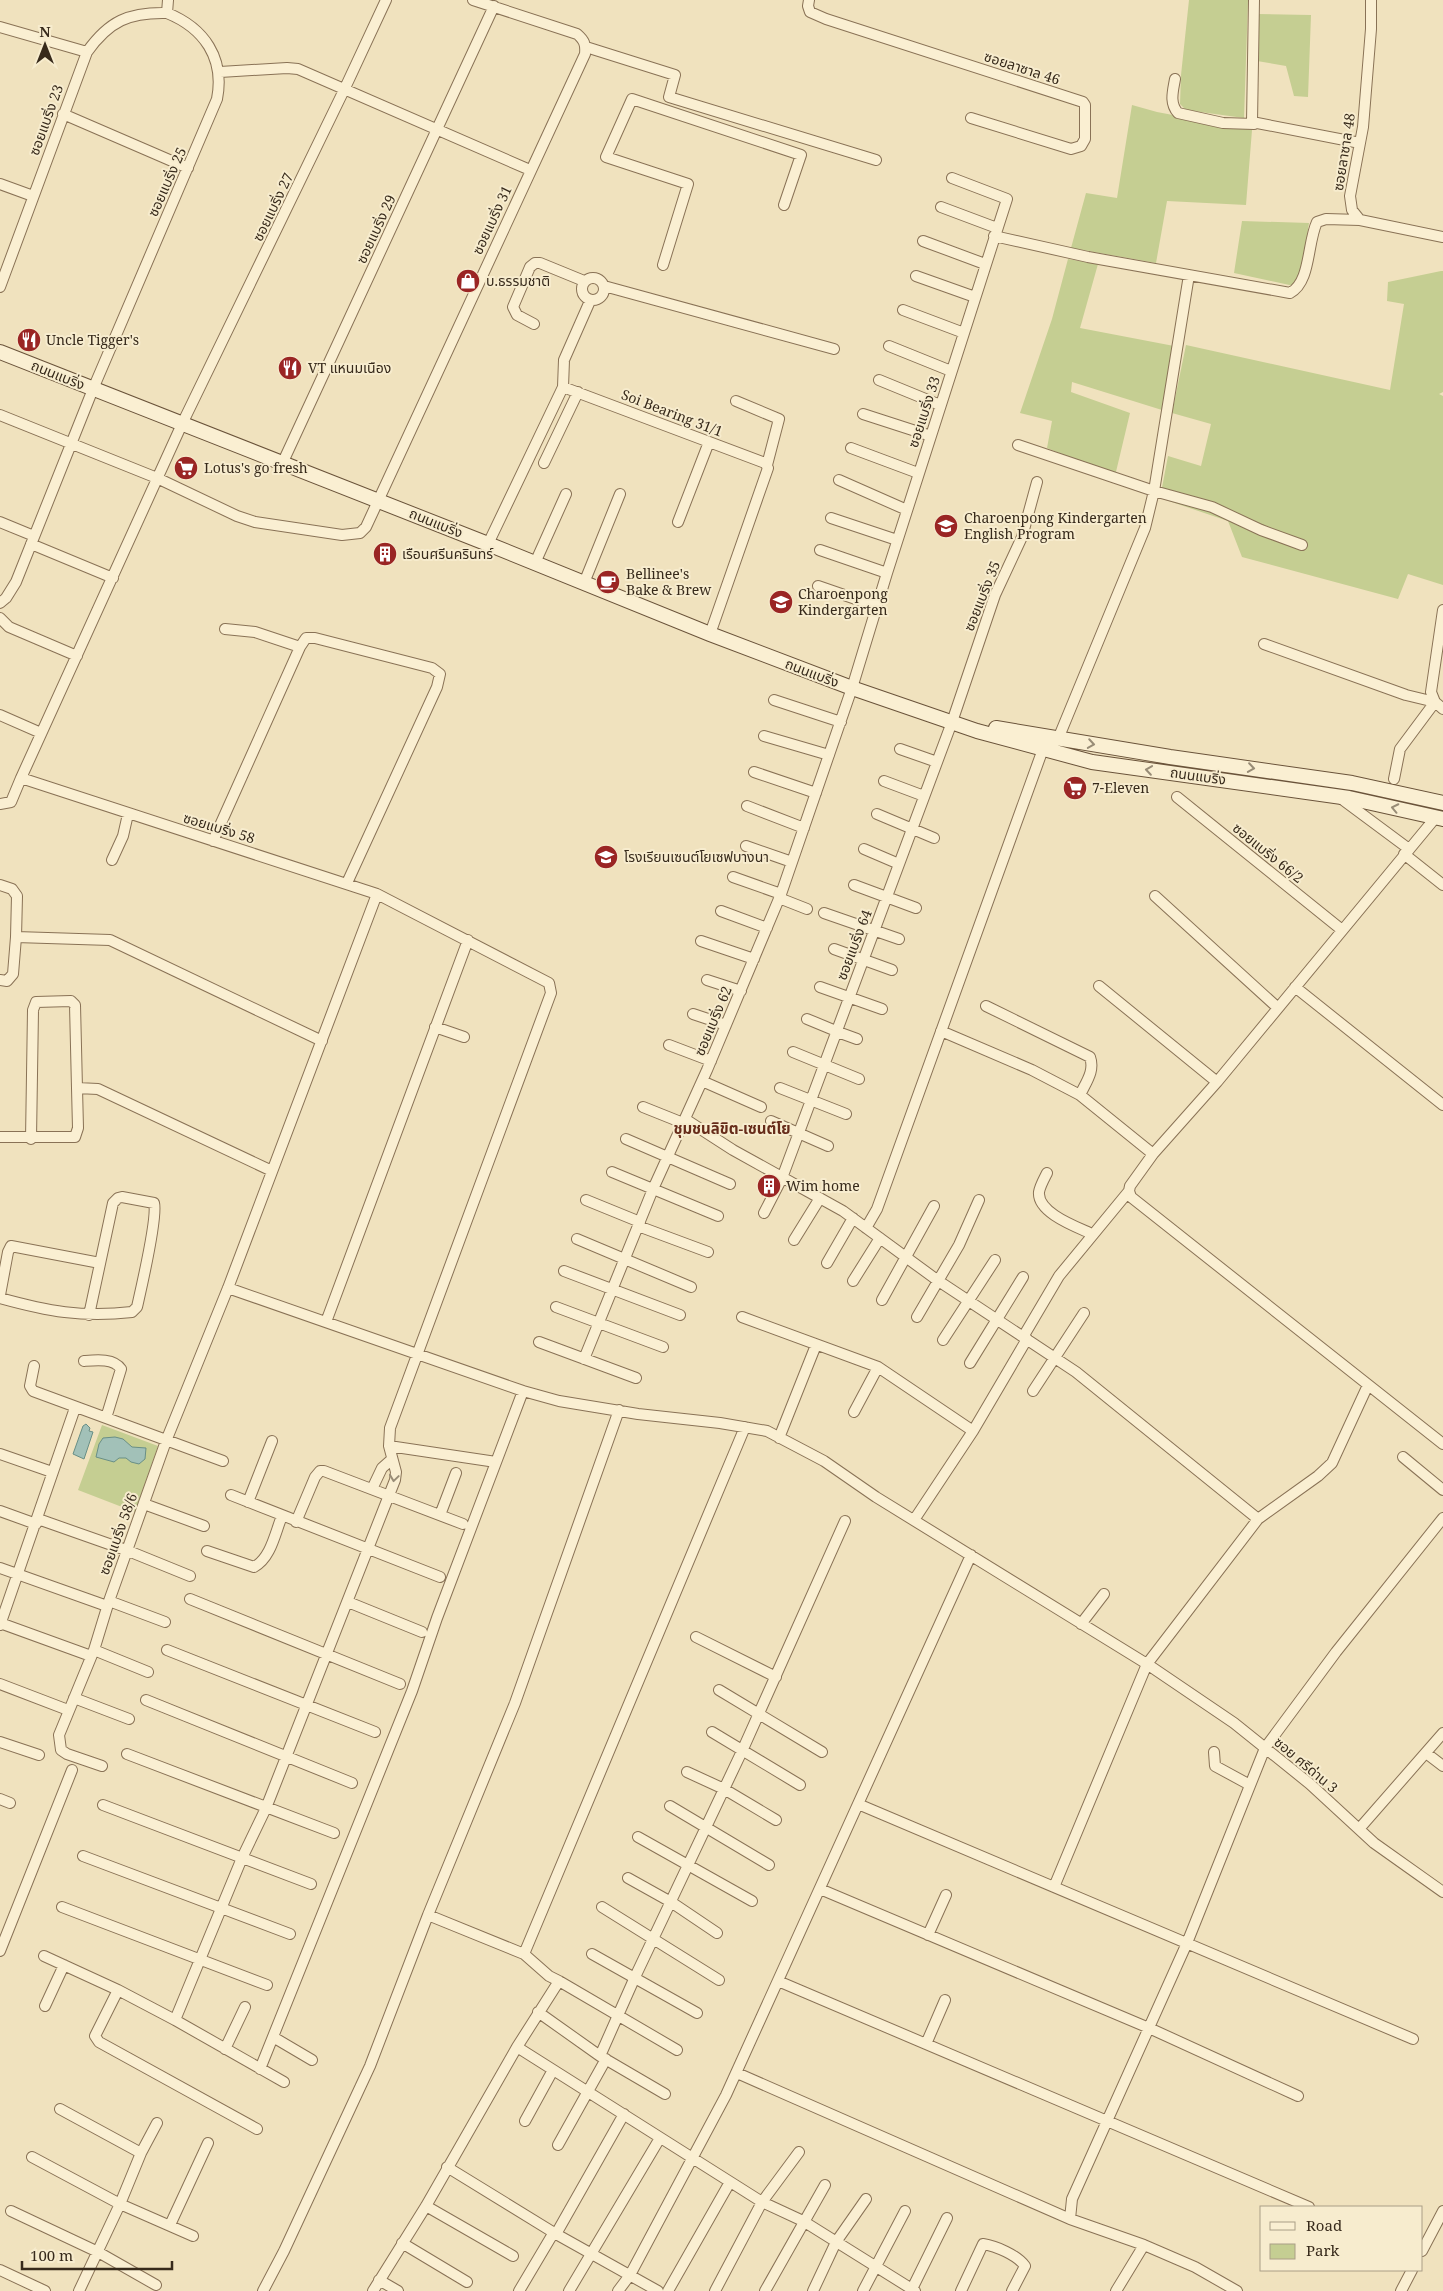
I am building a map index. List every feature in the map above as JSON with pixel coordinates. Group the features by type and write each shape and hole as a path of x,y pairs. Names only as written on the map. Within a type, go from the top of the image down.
{"main road":[{"name":"ถนนแบริ่ง","path":"0,352 378,500 710,634 852,688 977,731 1092,762 1338,796 1440,818"},
{"name":"ถนนแบริ่ง","path":"954,722 1352,783 1443,803"}],"street":[{"path":"168,0 167,13 182,19 196,29 213,54 220,72 287,68 309,73 530,170"},
{"name":"ซอยแบริ่ง 27","path":"182,424 386,0"},
{"path":"473,0 577,34 583,39 586,47 675,76 669,97 876,160"},
{"name":"ซอยลาซาล 46","path":"809,0 810,12 816,16 1083,102 1085,105 1085,139 1082,146 1071,149 971,118"},
{"path":"1254,0 1251,120 1254,124"},
{"name":"ซอยลาซาล 48","path":"1360,220 1352,210 1350,196 1360,143 1369,62 1371,0"},
{"name":"ซอยแบริ่ง 29","path":"282,464 494,6"},
{"name":"ซอยแบริ่ง 23","path":"0,286 87,52 103,33 123,19 144,12 167,13"},
{"path":"0,27 87,52"},
{"name":"ซอยแบริ่ง 31","path":"157,478 237,516 256,522 342,535 360,533 366,527 530,170 582,62 586,47"},
{"name":"ซอยแบริ่ง 25","path":"0,603 6,598 16,582 93,389 213,112 220,86 220,72"},
{"path":"1175,79 1172,100 1174,108 1178,113 1223,123 1254,124 1360,143"},
{"path":"663,265 688,184 606,157 632,99 801,154 784,205"},
{"path":"63,114 188,168"},
{"name":"ซอยแบริ่ง 33","path":"852,688 886,572 1007,199 952,178"},
{"path":"0,184 33,196"},
{"path":"941,207 996,232 1088,257 1290,293 1299,289 1303,280 1317,222 1326,219 1360,220 1443,237"},
{"path":"923,241 985,264"},
{"path":"534,324 517,315 512,306 530,266 540,263 584,281 595,278 604,286 834,349"},
{"path":"1058,739 1145,528 1154,492 1189,275"},
{"path":"916,276 975,297"},
{"path":"584,281 582,292 590,301"},
{"path":"590,301 601,298 604,286"},
{"path":"488,544 563,387 564,360 590,301"},
{"path":"903,310 964,332"},
{"path":"889,346 951,370"},
{"path":"879,380 940,405"},
{"name":"Soi Bearing 31/1","path":"563,387 767,465"},
{"path":"544,463 578,392"},
{"path":"710,634 768,468 767,465 779,419 736,401"},
{"path":"863,414 930,436"},
{"path":"0,415 157,478"},
{"path":"0,804 11,802 182,424"},
{"path":"678,522 709,442"},
{"path":"1018,445 1154,492 1212,507 1302,545"},
{"path":"851,448 918,474"},
{"path":"839,480 907,510"},
{"name":"ซอยแบริ่ง 35","path":"954,722 995,595 1022,537 1036,482"},
{"path":"534,563 566,494"},
{"path":"584,583 620,494"},
{"path":"831,518 897,540"},
{"path":"0,522 113,578"},
{"path":"820,550 886,572"},
{"path":"818,586 876,606"},
{"path":"1439,705 1431,692 1431,682 1443,610"},
{"path":"0,618 9,627 77,656"},
{"path":"225,629 255,632 300,647"},
{"path":"213,841 300,647 306,638 315,638 432,668 440,674 437,687 347,883"},
{"path":"1264,644 1439,705"},
{"name":"ซอยแบริ่ง 62","path":"584,1359 653,1189 711,1061 780,896 852,688"},
{"path":"774,700 841,722"},
{"path":"1394,779 1400,749 1439,705"},
{"path":"0,714 42,733"},
{"name":"ซอยแบริ่ง 64","path":"764,1213 782,1178 924,796 954,722"},
{"path":"764,736 829,756"},
{"path":"900,749 937,762"},
{"path":"866,1228 877,1209 1043,749"},
{"path":"754,772 816,793"},
{"name":"ซอยแบริ่ง 58","path":"21,778 377,894 549,983 551,993 419,1353"},
{"path":"884,781 924,796"},
{"path":"1338,796 1406,851 1443,885"},
{"name":"ซอยแบริ่ง 66/2","path":"1177,797 1342,930"},
{"path":"747,806 804,828"},
{"path":"112,860 124,836 128,814"},
{"path":"877,814 934,838"},
{"path":"1440,818 1406,851 1217,1082 1152,1154 1130,1186 1129,1191 1130,1197 1443,1444"},
{"path":"746,846 792,862"},
{"path":"864,849 899,864"},
{"path":"732,877 807,909"},
{"path":"0,885 12,889 16,896 16,937 12,974 7,981 0,980"},
{"path":"854,885 916,908"},
{"path":"228,1288 377,894"},
{"path":"1155,896 1278,1008"},
{"path":"721,911 767,928"},
{"path":"824,913 898,939"},
{"path":"16,937 110,940 322,1041"},
{"path":"326,1322 468,940"},
{"path":"702,941 754,959"},
{"path":"834,949 892,970"},
{"path":"708,980 741,991"},
{"path":"1099,986 1217,1082"},
{"path":"820,987 882,1009"},
{"path":"1295,987 1443,1105"},
{"path":"0,1137 31,1139 75,1138 78,1128 75,1005 71,1001 36,1002 33,1010 31,1139"},
{"path":"986,1006 1090,1057 1092,1064 1091,1073 1080,1095"},
{"path":"693,1014 726,1025"},
{"path":"807,1019 857,1039"},
{"path":"435,1027 464,1037"},
{"path":"941,1031 1032,1070 1080,1095 1152,1154"},
{"path":"669,1045 711,1061"},
{"path":"793,1052 859,1079"},
{"path":"702,1081 761,1107"},
{"path":"77,1088 105,1091 272,1170"},
{"path":"780,1088 846,1114"},
{"path":"643,1107 684,1121 853,1218 937,1280 1076,1372 1258,1519"},
{"path":"771,1121 828,1146"},
{"path":"626,1139 730,1184"},
{"path":"612,1172 718,1216"},
{"path":"1047,1173 1039,1192 1042,1202 1056,1218 1092,1234"},
{"path":"914,1520 973,1430 1059,1276 1129,1191"},
{"path":"89,1315 100,1264 109,1215 116,1199 122,1197 154,1203 154,1214 137,1308 132,1312 89,1315 63,1312 0,1296 2,1275 11,1246 100,1264"},
{"path":"794,1240 820,1198"},
{"path":"586,1200 708,1252"},
{"path":"917,1317 937,1280 957,1249 979,1200"},
{"path":"882,1300 934,1206"},
{"path":"827,1263 853,1218"},
{"path":"853,1281 880,1238"},
{"path":"577,1239 691,1287"},
{"path":"943,1340 995,1260"},
{"path":"564,1271 680,1315"},
{"path":"970,1363 1023,1277"},
{"name":"ซอย ศรีด่าน 3","path":"228,1288 559,1401 767,1431 824,1461 971,1556 1147,1664 1234,1723 1310,1784 1374,1844 1443,1892"},
{"name":"ซอยแบริ่ง 58/6","path":"102,1766 67,1754 61,1750 59,1735 92,1653 126,1550 166,1441 228,1288"},
{"path":"556,1307 599,1321 663,1347"},
{"path":"1033,1391 1084,1314"},
{"path":"742,1317 878,1367 973,1430"},
{"path":"539,1342 636,1378"},
{"path":"779,1438 816,1344"},
{"path":"175,2020 242,1858 266,1808 389,1496 396,1472 391,1460 389,1446 390,1428 419,1353"},
{"path":"84,1361 98,1360 114,1363 121,1369 106,1418"},
{"path":"34,1366 30,1386 32,1391 223,1461"},
{"path":"854,1412 878,1367"},
{"path":"1054,1887 1147,1664 1258,1519 1318,1476 1332,1463 1368,1385"},
{"path":"260,2069 412,1691 437,1618 523,1390"},
{"path":"75,1408 19,1574 0,1624 148,1672"},
{"path":"263,2291 284,2251 370,2066 428,1915 515,1702 619,1410"},
{"path":"524,1954 744,1427"},
{"path":"248,1502 272,1441"},
{"path":"389,1446 496,1462"},
{"path":"0,1454 52,1472"},
{"path":"1403,1457 1443,1490"},
{"path":"372,1489 382,1468 391,1460"},
{"path":"296,1522 314,1477 320,1471 330,1472 463,1524"},
{"path":"440,1515 456,1473"},
{"path":"231,1495 440,1577"},
{"path":"144,1504 204,1526"},
{"path":"0,1511 126,1550 190,1576"},
{"path":"208,1551 254,1567 267,1556 282,1516"},
{"path":"1070,2219 1072,2199 1188,1943 1265,1748 1336,1652 1443,1518"},
{"path":"558,2145 588,2092 603,2058 618,2014 759,1715 845,1521"},
{"path":"618,2291 630,2274 693,2159 737,2072 971,1556"},
{"path":"0,1568 165,1622"},
{"path":"1081,1624 1104,1594"},
{"path":"190,1599 400,1684"},
{"path":"348,1602 422,1632"},
{"path":"696,1637 776,1677"},
{"path":"166,1650 375,1732"},
{"path":"0,1684 68,1710"},
{"path":"719,1690 822,1752"},
{"path":"74,1698 129,1719"},
{"path":"146,1700 352,1783"},
{"path":"712,1732 800,1785"},
{"path":"1359,1829 1443,1734"},
{"path":"0,1742 39,1755"},
{"path":"1214,1752 1215,1766 1250,1785"},
{"path":"1426,1753 1443,1766"},
{"path":"127,1754 334,1833"},
{"path":"0,1951 72,1770"},
{"path":"687,1772 724,1788 776,1820"},
{"path":"858,1804 1413,2039"},
{"path":"103,1805 311,1884"},
{"path":"670,1806 769,1865"},
{"path":"638,1837 752,1901"},
{"path":"83,1856 290,1934"},
{"path":"628,1878 671,1902 717,1933"},
{"path":"820,1889 1149,2028 1298,2096"},
{"path":"928,1935 946,1895"},
{"path":"62,1907 267,1985"},
{"path":"602,1907 719,1980"},
{"path":"428,1915 524,1954 549,1976 618,2014 677,2050"},
{"path":"592,1954 698,2013"},
{"path":"44,1956 118,1990 284,2082"},
{"path":"45,2006 64,1965"},
{"path":"373,2291 426,2206 538,2012 559,1981"},
{"path":"778,1981 1308,2206"},
{"path":"118,1990 95,2036 99,2042 257,2129"},
{"path":"926,2044 946,2000"},
{"path":"225,2049 246,2007"},
{"path":"538,2012 603,2058 665,2094"},
{"path":"273,2037 312,2060"},
{"path":"517,2047 762,2202 803,2221 913,2291 947,2218"},
{"path":"524,2120 553,2070"},
{"path":"737,2072 1070,2219 1144,2245 1195,2267 1238,2291"},
{"path":"60,2109 141,2153"},
{"path":"519,2291 624,2114"},
{"path":"79,2291 120,2204 141,2153 157,2122"},
{"path":"569,2291 660,2138"},
{"path":"170,2225 208,2143"},
{"path":"715,2291 762,2202 799,2152"},
{"path":"32,2157 120,2204 192,2236"},
{"path":"447,2167 555,2233 658,2291"},
{"path":"668,2291 730,2182"},
{"path":"765,2291 825,2185"},
{"path":"812,2291 836,2242 866,2199"},
{"path":"426,2206 513,2256"},
{"path":"11,2211 98,2252 156,2285"},
{"path":"863,2291 905,2211"},
{"path":"1423,2249 1443,2211"},
{"path":"402,2243 467,2282"},
{"path":"961,2291 983,2244 990,2245 1021,2261 1025,2266 1012,2291"},
{"path":"1116,2291 1144,2245"},
{"path":"0,2270 25,2287 46,2291"},
{"path":"1401,2291 1411,2271"},
{"path":"379,2280 398,2291"}],"green space":[{"path":"1189,0 1248,0 1244,118 1186,110 1180,104 1181,75"},
{"path":"1258,14 1311,15 1308,97 1294,96 1286,66 1257,61"},
{"path":"1132,105 1157,112 1252,130 1246,205 1167,201 1156,263 1071,248 1086,193 1117,198"},
{"path":"1242,221 1309,223 1300,281 1294,286 1234,273"},
{"path":"1068,259 1098,264 1080,328 1174,346 1162,410 1072,382 1071,392 1130,413 1115,476 1047,448 1052,421 1020,413 1052,319"},
{"path":"1443,271 1443,392 1439,394 1443,396 1443,585 1408,574 1398,599 1242,557 1228,521 1160,498 1168,456 1201,466 1211,424 1172,413 1186,345 1390,390 1404,304 1387,301 1388,282"},
{"path":"102,1425 158,1446 135,1512 78,1490"}],"water":[{"path":"86,1424 90,1428 89,1431 93,1432 84,1459 73,1454 83,1426"},
{"path":"115,1437 123,1439 132,1447 146,1448 145,1459 139,1464 131,1462 126,1458 119,1458 114,1462 96,1457 99,1444 103,1438"}],"place":[{"name":"บ.ธรรมชาติ","path":"468,281"},
{"name":"Uncle Tigger's","path":"29,340"},
{"name":"VT แหนมเนือง","path":"290,368"},
{"name":"Lotus's go fresh","path":"186,468"},
{"name":"Charoenpong Kindergarten English Program","path":"946,526"},
{"name":"เรือนศรีนครินทร์","path":"385,554"},
{"name":"Bellinee's Bake & Brew","path":"608,582"},
{"name":"Charoenpong Kindergarten","path":"781,602"},
{"name":"7-Eleven","path":"1075,788"},
{"name":"โรงเรียนเซนต์โยเซฟบางนา","path":"606,857"},
{"name":"Wim home","path":"769,1186"}],"district":[{"name":"ชุมชนลิขิต-เซนต์โย","path":"732,1129"}]}
